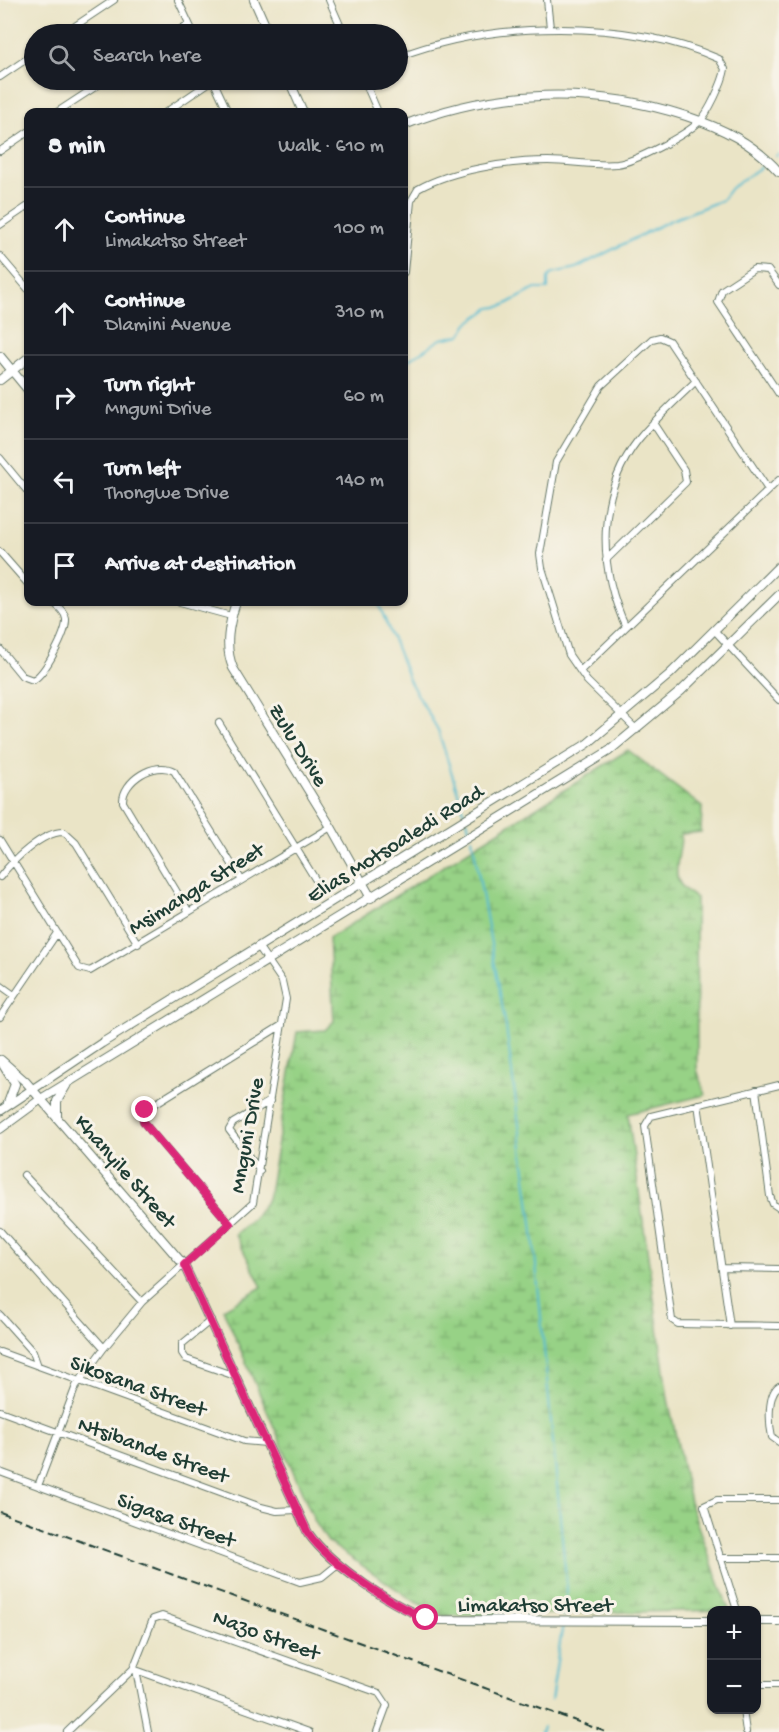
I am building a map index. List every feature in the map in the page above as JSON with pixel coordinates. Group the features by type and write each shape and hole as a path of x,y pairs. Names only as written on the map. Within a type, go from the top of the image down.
{"main road":[{"path":"254,0 265,24"},
{"path":"293,90 301,108"},
{"name":"Elias Motsoaledi Road","path":"3,1109 31,1088 258,946 587,744 622,716 715,631 779,566"},
{"name":"Elias Motsoaledi Road","path":"0,1130 41,1099 592,763 637,730 779,595"},
{"name":"Zulu Drive","path":"235,606 227,648 233,668 331,827 371,898"},
{"path":"0,1059 15,1084 3,1109"},
{"path":"57,1116 57,1101 68,1083"}],"street":[{"path":"78,24 114,0"},
{"path":"178,0 189,24"},
{"path":"328,0 339,24"},
{"path":"547,0 550,28"},
{"path":"408,54 466,38 550,28 611,32 669,43 719,58 725,72 700,121 624,162 517,163 476,170 427,184 418,189 411,201 408,231"},
{"path":"0,77 24,61"},
{"path":"63,108 91,90"},
{"path":"172,108 198,90"},
{"path":"218,90 226,108"},
{"path":"368,90 376,108"},
{"path":"408,124 478,101 564,94 625,100 700,121 750,144 779,172"},
{"path":"0,151 24,135"},
{"path":"0,225 24,209"},
{"path":"0,256 24,279"},
{"path":"779,285 768,270 754,268 722,290 718,297 719,306 779,394"},
{"path":"637,730 580,671 567,650 542,568 542,539 552,476 566,444 601,386 652,339 660,337 669,341 767,488"},
{"path":"0,356 24,385"},
{"path":"0,380 24,361"},
{"path":"626,627 613,595 606,560 606,519 617,478 637,442 696,381"},
{"path":"606,560 686,482 684,470 653,423"},
{"path":"0,458 24,487"},
{"path":"580,671 767,488 779,480"},
{"path":"0,552 24,580"},
{"path":"0,649 27,679 38,678 48,665 66,624 63,611 57,606"},
{"path":"195,606 231,616"},
{"path":"715,631 779,700"},
{"path":"219,723 320,887"},
{"path":"189,912 123,802 124,790 131,783 157,767 174,771 241,879"},
{"name":"Msimanga Street","path":"57,933 82,970 94,970 241,879 331,827"},
{"path":"0,877 13,860 56,832 70,835 138,944"},
{"path":"0,840 57,933 0,1017"},
{"name":"Mnguni Drive","path":"39,1486 79,1381 142,1302 253,1203 260,1171 286,990 258,946"},
{"path":"0,985 14,995"},
{"path":"230,1224 144,1123 142,1115 145,1110 282,1025"},
{"name":"Khanyile Street","path":"0,1059 57,1116 184,1265 211,1319 266,1443"},
{"path":"779,1085 651,1116 645,1126 670,1317 678,1324 779,1326"},
{"path":"756,1090 771,1200 779,1208"},
{"path":"260,1171 229,1130 233,1123 270,1101"},
{"path":"698,1104 730,1326"},
{"path":"24,1174 142,1302"},
{"path":"0,1231 104,1348"},
{"path":"723,1268 779,1269"},
{"path":"0,1315 33,1352 38,1366"},
{"path":"211,1319 182,1344 182,1353 186,1359 235,1376"},
{"name":"Sikosana Street","path":"0,1352 244,1441 266,1443"},
{"path":"779,1386 772,1394 771,1428 772,1437 779,1442"},
{"name":"Ntsibande Street","path":"0,1411 261,1507 276,1511 296,1510"},
{"name":"Limakatso Street","path":"266,1443 296,1510 316,1545 338,1564 400,1607 434,1620 707,1621"},
{"name":"Sigasa Street","path":"0,1473 300,1582 322,1577 338,1564"},
{"path":"735,1606 704,1509 706,1504 717,1500 779,1500"},
{"path":"720,1558 779,1558"},
{"name":"Nazo Street","path":"134,1669 153,1619 165,1616 379,1693 387,1706 378,1732"},
{"path":"761,1621 779,1621"},
{"path":"67,1732 134,1669"},
{"path":"134,1669 148,1732"},
{"path":"134,1669 309,1732"},
{"path":"761,1685 779,1685"},
{"path":"744,1714 746,1732"}],"green space":[{"path":"628,750 702,807 701,832 681,834 676,870 680,884 696,898 697,1069 705,1095 628,1114 668,1399 691,1507 728,1606 707,1606 707,1610 443,1616 414,1601 328,1542 315,1522 223,1309 262,1287 235,1234 253,1219 268,1199 297,1032 325,1030 334,1021 329,938"}],"waterway":[{"path":"408,360 441,339 461,335 468,323 490,308 503,306 535,289 548,289 548,278 553,273 576,268 669,221 722,200 731,188 761,167"},
{"path":"380,606 410,682 438,730 465,815"},
{"path":"467,820 470,832"},
{"path":"472,838 506,1027 532,1223 567,1589 563,1617"},
{"path":"551,1700 563,1623"},
{"path":"541,1732 543,1727"}],"railway":[{"path":"0,1512 606,1732"}],"route":[{"path":"145,1110 142,1115 144,1123 230,1224 184,1265 211,1319 308,1533 316,1545 338,1564 400,1607 426,1618"}]}
